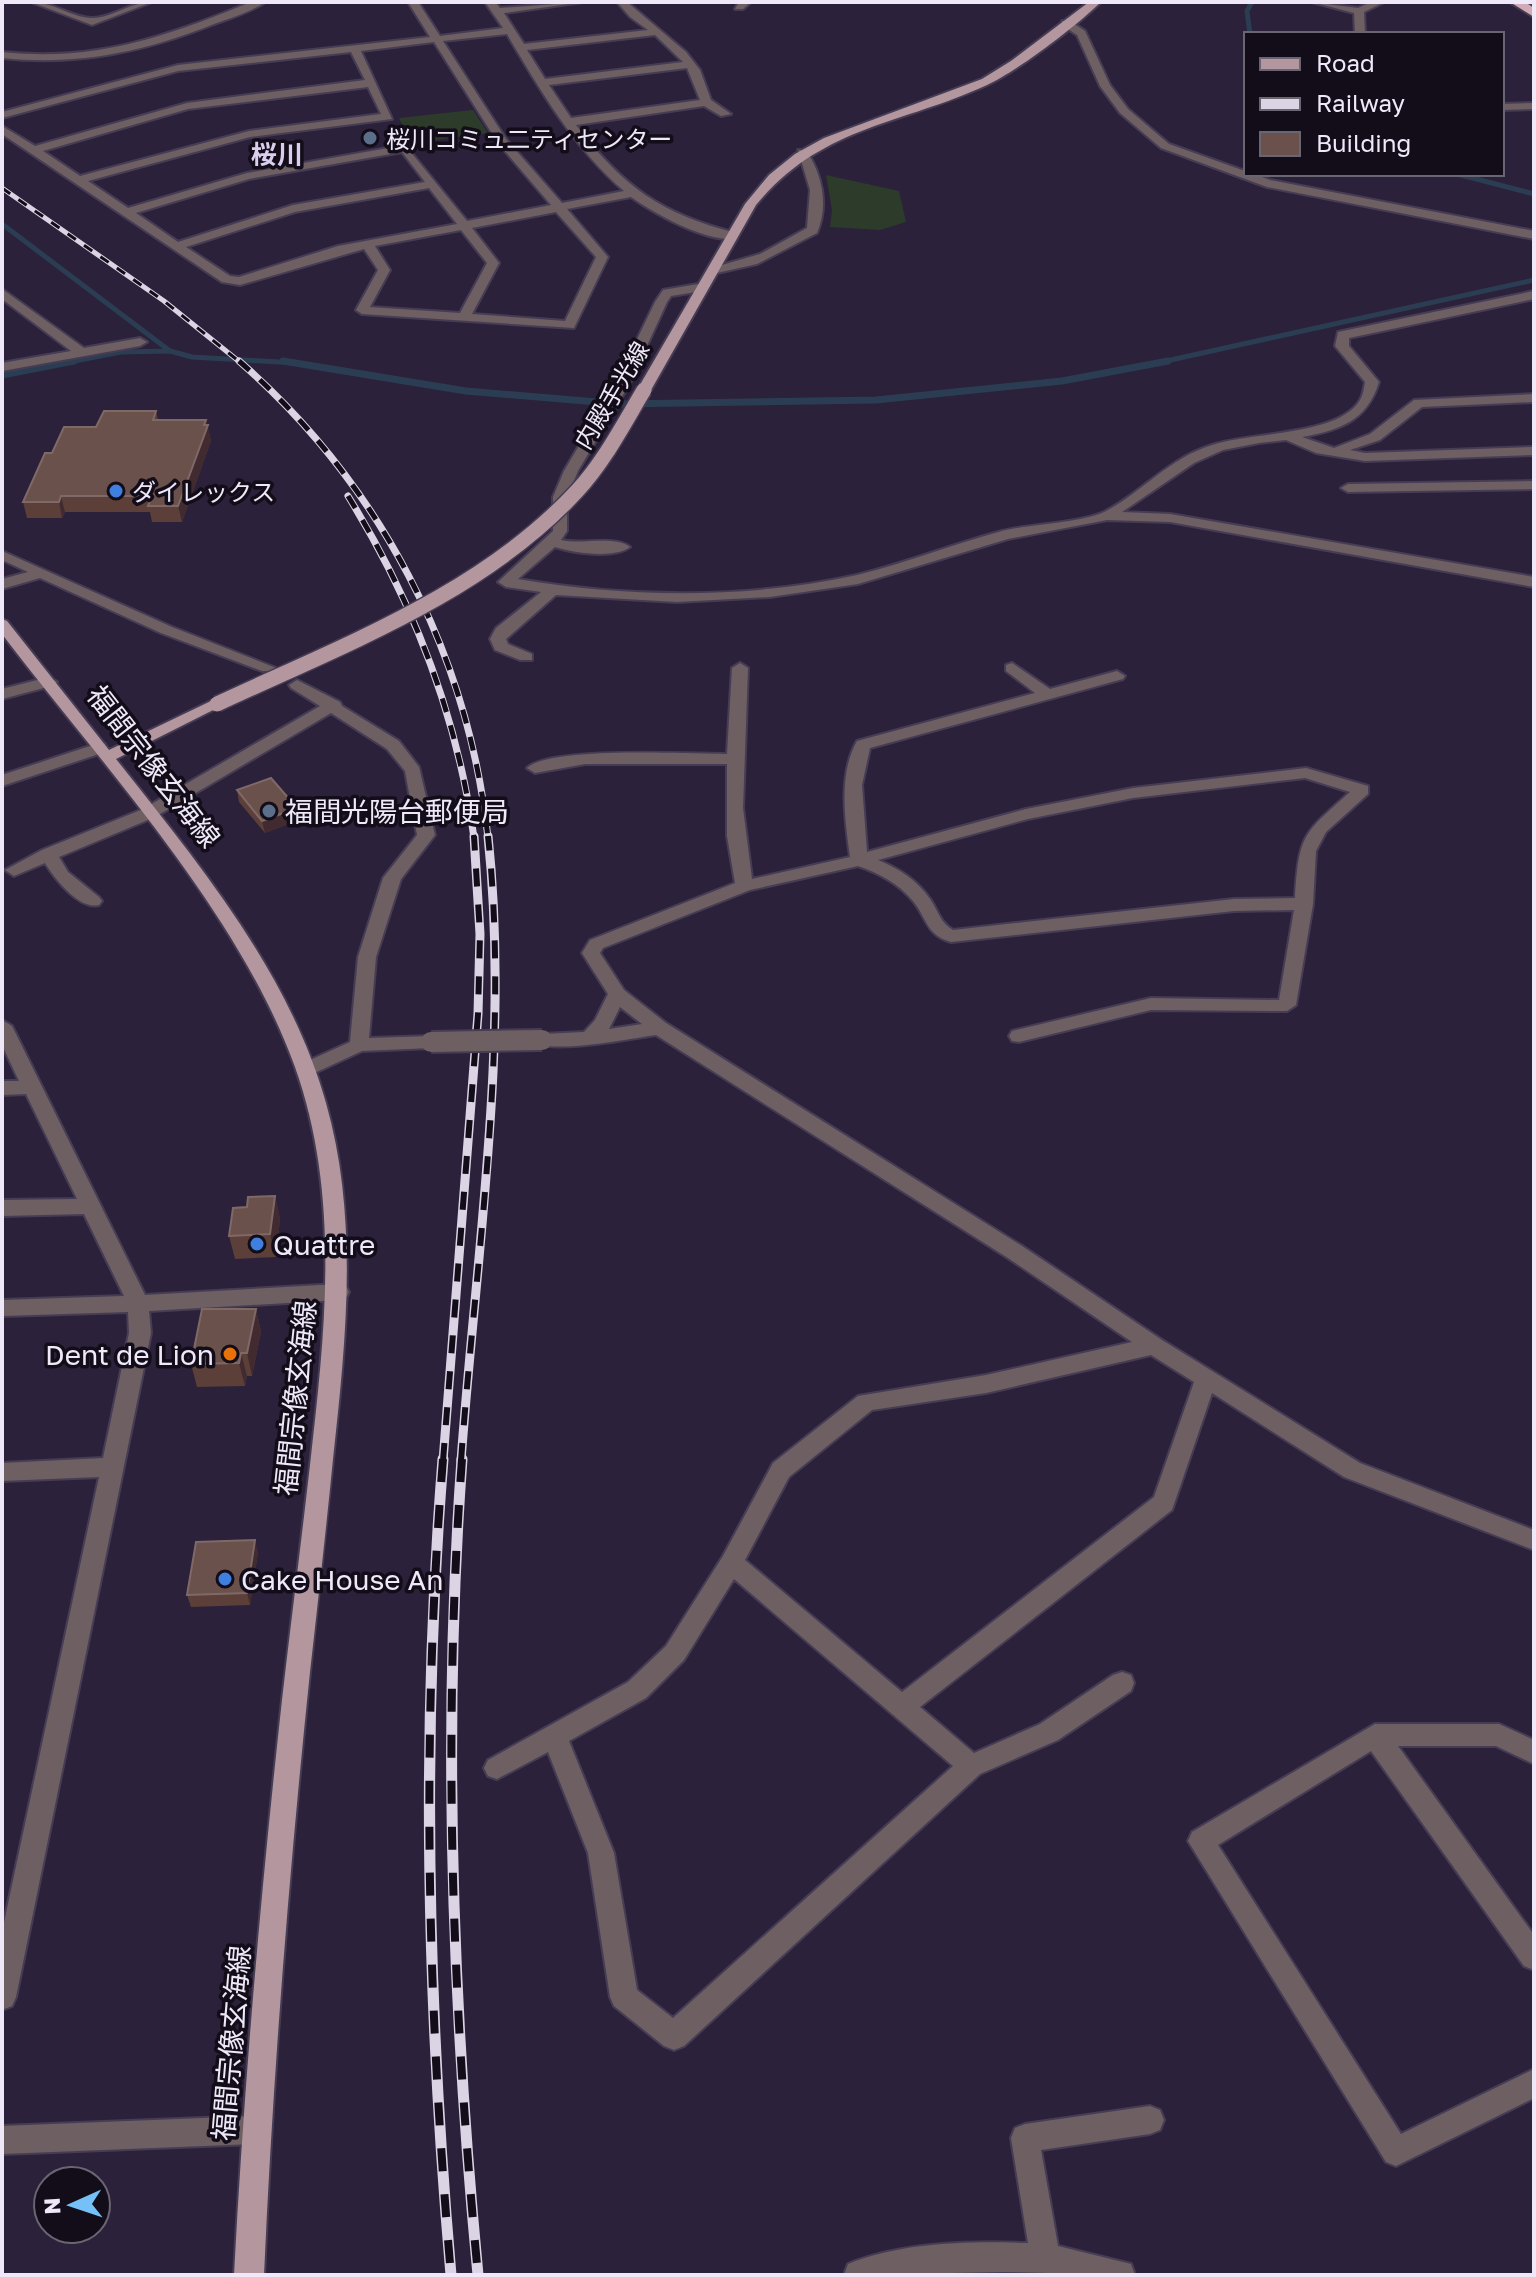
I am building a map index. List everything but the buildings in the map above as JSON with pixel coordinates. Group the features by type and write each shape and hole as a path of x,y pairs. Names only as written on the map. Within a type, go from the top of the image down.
{"highway":[{"path":"1516,2 1534,13"}],"main road":[{"name":"内殿手光線","path":"103,752 217,704 449,590 522,541 577,491 644,390 767,180 802,152 851,129 979,84 1008,69 1096,2"},
{"name":"福間宗像玄海線","path":"2,624 217,900 253,956 279,1006 306,1070 323,1135 336,1219 338,1292 254,2130 249,2275"}],"street":[{"path":"37,2 92,22 147,2"},
{"path":"2,55 66,60 133,51 260,2"},
{"path":"367,243 384,270 362,310 569,325 602,257 556,208 502,141 440,39 413,2"},
{"path":"578,2 494,7 570,122 609,174 629,194 676,221 733,236"},
{"path":"622,2 628,12 656,32 700,74 706,102"},
{"path":"1317,2 1359,11 1379,2"},
{"path":"1359,11 1360,32"},
{"path":"1066,23 1081,33 1105,86 1124,111 1165,146 1244,175"},
{"path":"2,115 178,68 508,31"},
{"path":"520,48 656,32"},
{"path":"80,180 249,134 388,117 354,48"},
{"path":"542,83 690,64"},
{"path":"34,150 187,106 370,83"},
{"path":"570,122 706,102 725,114"},
{"path":"1504,107 1534,106"},
{"path":"2,129 180,245 226,279 240,281 367,243 629,194"},
{"path":"128,212 247,176 405,148 493,263 464,318"},
{"path":"712,272 742,267 776,253 813,230 819,209 812,166 802,152"},
{"path":"1248,176 1267,183 1534,235"},
{"path":"180,245 293,209 431,184"},
{"path":"704,287 667,293 623,383 571,471 560,497 560,531 552,542 506,582 553,590 677,597 770,592 858,579 1006,535 1107,516 1170,518 1534,582"},
{"path":"2,293 81,352"},
{"path":"1107,516 1161,478 1215,447 1287,435 1346,420 1371,398 1372,382 1342,346 1343,335 1534,295"},
{"path":"2,367 140,342"},
{"path":"1321,450 1360,446 1392,429 1419,403 1534,398"},
{"path":"1287,435 1321,450 1365,457 1534,451"},
{"path":"1424,456 1440,486"},
{"path":"1348,488 1534,485"},
{"path":"552,542 574,548 623,547"},
{"path":"2,555 151,626 268,668"},
{"path":"2,584 43,572"},
{"path":"526,657 501,647 498,639 502,631 553,590"},
{"path":"740,668 737,759 739,858 745,886"},
{"path":"1012,668 1047,695"},
{"path":"859,860 854,827 857,755 863,745 1117,676"},
{"path":"2,694 49,682"},
{"path":"297,685 334,705 393,745 413,771 426,835 392,878 367,957 359,1045"},
{"path":"14,870 149,813 334,705"},
{"path":"2,781 103,752"},
{"path":"535,768 585,759 737,759"},
{"path":"1019,1036 1152,1004 1198,1001 1267,1008 1287,1005 1304,904 1307,851 1330,817 1362,790 1306,773 1133,793 1026,814 859,860 745,886 596,944 591,953 617,994 659,1028 1015,1252 1154,1346 1352,1470 1534,1540"},
{"path":"48,854 62,876 93,901"},
{"path":"859,860 883,867 919,895 933,926 939,933 951,936 1234,905 1304,904"},
{"path":"589,1038 603,1023 617,994"},
{"path":"2,1026 138,1304 140,1333 2,1997"},
{"path":"306,1070 359,1045 589,1038 659,1028"},
{"path":"2,1088 33,1087"},
{"path":"2,1208 92,1206"},
{"path":"2,1308 138,1304 338,1292"},
{"path":"497,1768 637,1690 675,1653 731,1563 781,1470 866,1402 986,1384 1154,1346"},
{"path":"901,1707 1164,1503 1206,1378"},
{"path":"2,1472 112,1467"},
{"path":"731,1563 971,1766"},
{"path":"555,1738 601,1853 624,1997 674,2036 971,1766 1049,1732 1122,1683"},
{"path":"1534,1753 1499,1735 1375,1735 1201,1841 1396,2152 1534,2083"},
{"path":"1375,1735 1534,1957"},
{"path":"1045,2256 1025,2138 1150,2120"},
{"path":"2,2140 254,2130"},
{"path":"873,2273 990,2256 1045,2256 1090,2270 1120,2275"}],"green space":[{"path":"473,110 488,133 411,143 399,118"},
{"path":"826,175 899,191 906,222 880,230 830,227 832,210"}],"waterway":[{"path":"1250,32 1247,11 1252,2"},
{"path":"1465,176 1534,194"},
{"path":"2,224 170,351"},
{"path":"1157,363 1534,280"},
{"path":"64,363 121,352 170,351"},
{"path":"170,351 192,357 295,363"},
{"path":"2,375 74,361"},
{"path":"283,361 295,363"},
{"path":"295,363 466,391 621,404 876,400 1062,381 1168,361"}],"railway":[{"path":"2,188 164,301 241,363"},
{"path":"239,361 289,409 334,461 374,516 408,576 437,638 460,702 477,769 488,838"},
{"path":"348,496 393,576 429,660 456,747 474,838"},
{"path":"443,1461 478,1014 480,934 474,836"},
{"path":"461,1461 493,1070 494,914 488,836"},
{"path":"443,1459 432,1664 430,1867 437,2070 451,2275"},
{"path":"462,1459 452,1663 451,1765 456,1969 478,2275"}],"place":[{"name":"桜川コミュ二ティセンター","path":"370,138"},
{"name":"ダイレックス","path":"116,491"},
{"name":"福間光陽台郵便局","path":"269,811"},
{"name":"Quattre","path":"257,1244"},
{"name":"Dent de Lion","path":"230,1354"},
{"name":"Cake House An","path":"225,1579"}],"district":[{"name":"桜川","path":"277,154"}]}
